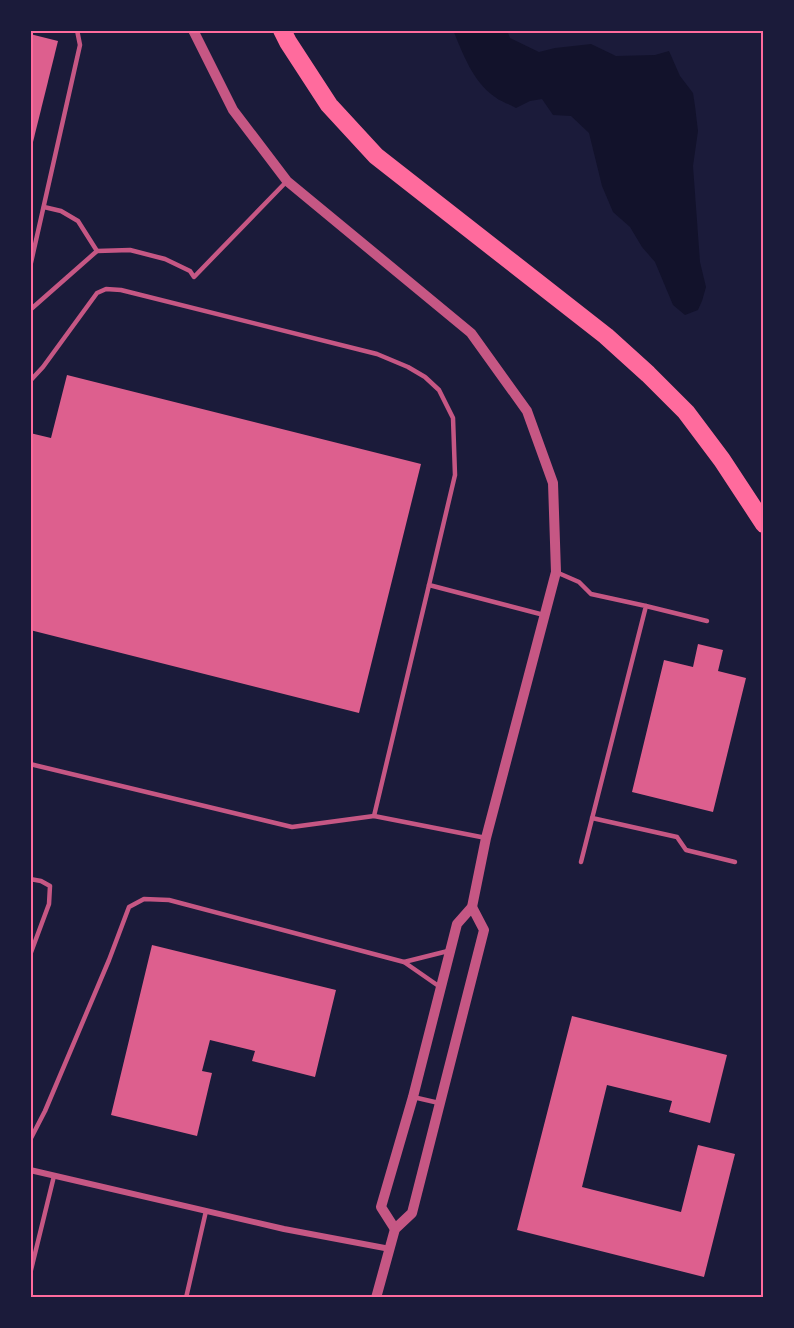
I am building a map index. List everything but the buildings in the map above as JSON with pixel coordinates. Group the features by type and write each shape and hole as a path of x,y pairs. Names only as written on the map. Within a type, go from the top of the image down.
{"highway":[{"path":"282,30 329,105 376,156 606,336 686,412 722,460 764,524"}],"street":[{"path":"193,30 233,110 287,181 471,333 527,411 553,483 556,572 486,838 472,907 457,924 413,1097 381,1207 396,1229"},
{"path":"375,1298 396,1229 412,1213 484,930 472,907"},
{"path":"30,1170 284,1229 391,1249"}],"lane":[{"path":"30,267 80,45 77,30"},
{"path":"30,310 97,251 130,250 165,259 190,271 194,277 287,181"},
{"path":"44,207 61,212 78,221 97,251"},
{"path":"30,381 43,367 97,293 106,289 121,290 377,354 408,367 425,377 439,390 453,418 455,475 374,816"},
{"path":"556,572 579,582 591,594 707,621"},
{"path":"429,585 545,616"},
{"path":"581,862 646,606"},
{"path":"30,764 292,826 374,816 486,838"},
{"path":"592,818 677,837 686,850 735,862"},
{"path":"30,879 50,886 49,904 30,955"},
{"path":"30,1140 45,1111 129,907 144,899 169,900 404,962 441,988"},
{"path":"404,962 451,950"},
{"path":"413,1097 439,1103"},
{"path":"30,1274 54,1176"},
{"path":"186,1298 206,1211"}],"shaded area":[{"path":"453,30 507,30 510,38 539,52 591,44 616,56 655,55 669,51 680,76 693,93 698,131 693,166 700,262 706,287 698,310 685,315 673,305 655,262 642,247 630,227 613,212 602,186 589,133 571,116 553,115 542,99 530,101 516,108 487,91 475,76"}]}
